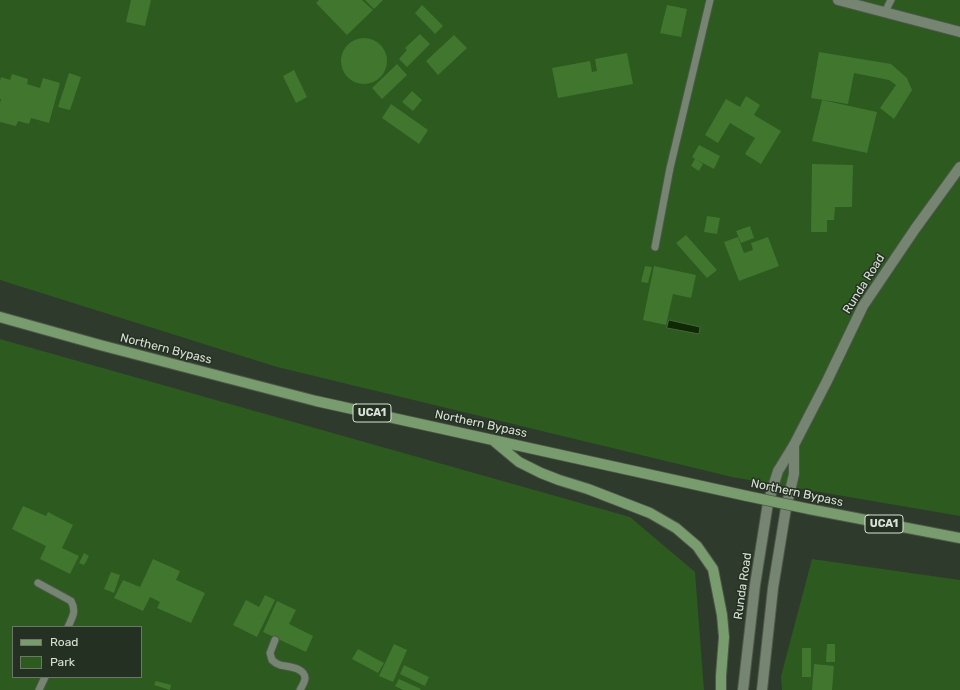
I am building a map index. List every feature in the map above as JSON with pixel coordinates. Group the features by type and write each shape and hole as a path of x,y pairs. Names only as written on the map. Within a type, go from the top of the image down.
{"main road":[{"name":"Northern Bypass","path":"0,317 100,345 316,401 747,496 960,538"},
{"path":"493,440 519,462 541,473 650,513 676,528 697,546 713,569 722,615 724,637 720,676 721,690"}],"street":[{"path":"838,0 960,32"},
{"name":"Runda Road","path":"743,690 755,585 768,503 778,471 794,445 827,381 863,306 915,229 960,168"},
{"name":"Runda Road","path":"762,690 773,588 786,508 794,474 794,445"}],"lane":[{"path":"655,247 670,168 710,0"},
{"path":"885,12 891,0"},
{"path":"38,583 71,601 74,607 74,614 68,626"},
{"path":"275,640 270,653 272,660 303,672 305,678 300,690"},
{"path":"38,690 44,678"}],"green space":[{"path":"0,0 960,0 960,516 732,477 277,367 0,280"},
{"path":"0,339 630,517 695,572 704,690 0,690"},
{"path":"812,559 960,580 960,690 782,690 781,676"}],"shaded area":[{"path":"669,320 700,327 699,334 667,328"}],"building":[{"path":"131,0 151,0 145,26 126,22"},
{"path":"319,0 362,0 373,10 347,35 316,3"},
{"path":"365,0 383,0 374,9"},
{"path":"422,5 443,26 435,34 415,13"},
{"path":"667,5 687,9 681,37 660,33"},
{"path":"420,34 430,44 407,67 399,59 407,50 405,48"},
{"path":"454,35 467,48 438,75 426,61"},
{"path":"359,38 369,38 377,42 383,48 387,56 387,66 383,74 377,80 369,84 359,84 351,80 345,74 341,66 341,56 345,48 351,42"},
{"path":"819,52 891,64 907,78 912,90 894,119 880,108 896,85 889,80 854,73 848,104 811,98"},
{"path":"627,53 633,84 558,98 552,68 590,61 592,72 597,71 595,59"},
{"path":"397,64 407,75 382,99 372,88"},
{"path":"294,70 307,97 296,103 283,76"},
{"path":"69,73 81,77 70,110 58,107"},
{"path":"12,74 28,79 27,84 40,88 43,78 60,83 49,123 31,118 29,124 18,121 16,126 0,122 1,77 10,80"},
{"path":"412,91 422,100 413,111 402,102"},
{"path":"746,96 760,105 754,115 781,131 761,164 745,154 755,138 730,123 718,143 705,135 726,99 740,107"},
{"path":"822,100 877,112 867,153 812,141"},
{"path":"391,104 428,130 419,144 382,118"},
{"path":"699,145 720,156 714,169 697,160 703,164 699,171 691,166 695,159 692,157"},
{"path":"812,164 853,165 852,207 835,207 834,220 827,220 827,232 811,232"},
{"path":"707,216 720,218 717,234 704,232"},
{"path":"750,226 754,238 741,243 736,231"},
{"path":"686,235 717,270 707,278 676,243"},
{"path":"738,237 744,253 753,250 751,243 768,237 779,266 739,281 724,242"},
{"path":"645,266 652,267 648,283 641,282"},
{"path":"654,266 696,275 691,298 673,294 666,325 643,320"},
{"path":"23,506 46,516 48,512 73,525 62,548 79,556 70,574 40,559 46,546 12,529"},
{"path":"84,553 89,556 84,565 79,563"},
{"path":"153,559 180,571 176,580 205,593 191,623 157,608 160,602 150,597 143,611 114,598 123,580 140,587"},
{"path":"111,572 120,575 114,593 104,589"},
{"path":"265,595 275,600 257,637 233,625 246,600 259,607"},
{"path":"277,601 296,610 289,624 313,636 306,652 263,632"},
{"path":"394,644 407,650 393,682 379,676"},
{"path":"827,644 835,644 835,662 826,662"},
{"path":"802,648 811,648 811,677 802,677"},
{"path":"358,649 384,663 378,673 352,659"},
{"path":"814,664 834,666 832,690 812,690"},
{"path":"404,665 429,677 425,686 400,674"},
{"path":"399,679 421,689 403,690 395,686"},
{"path":"156,681 171,685 170,690 154,685"}]}
